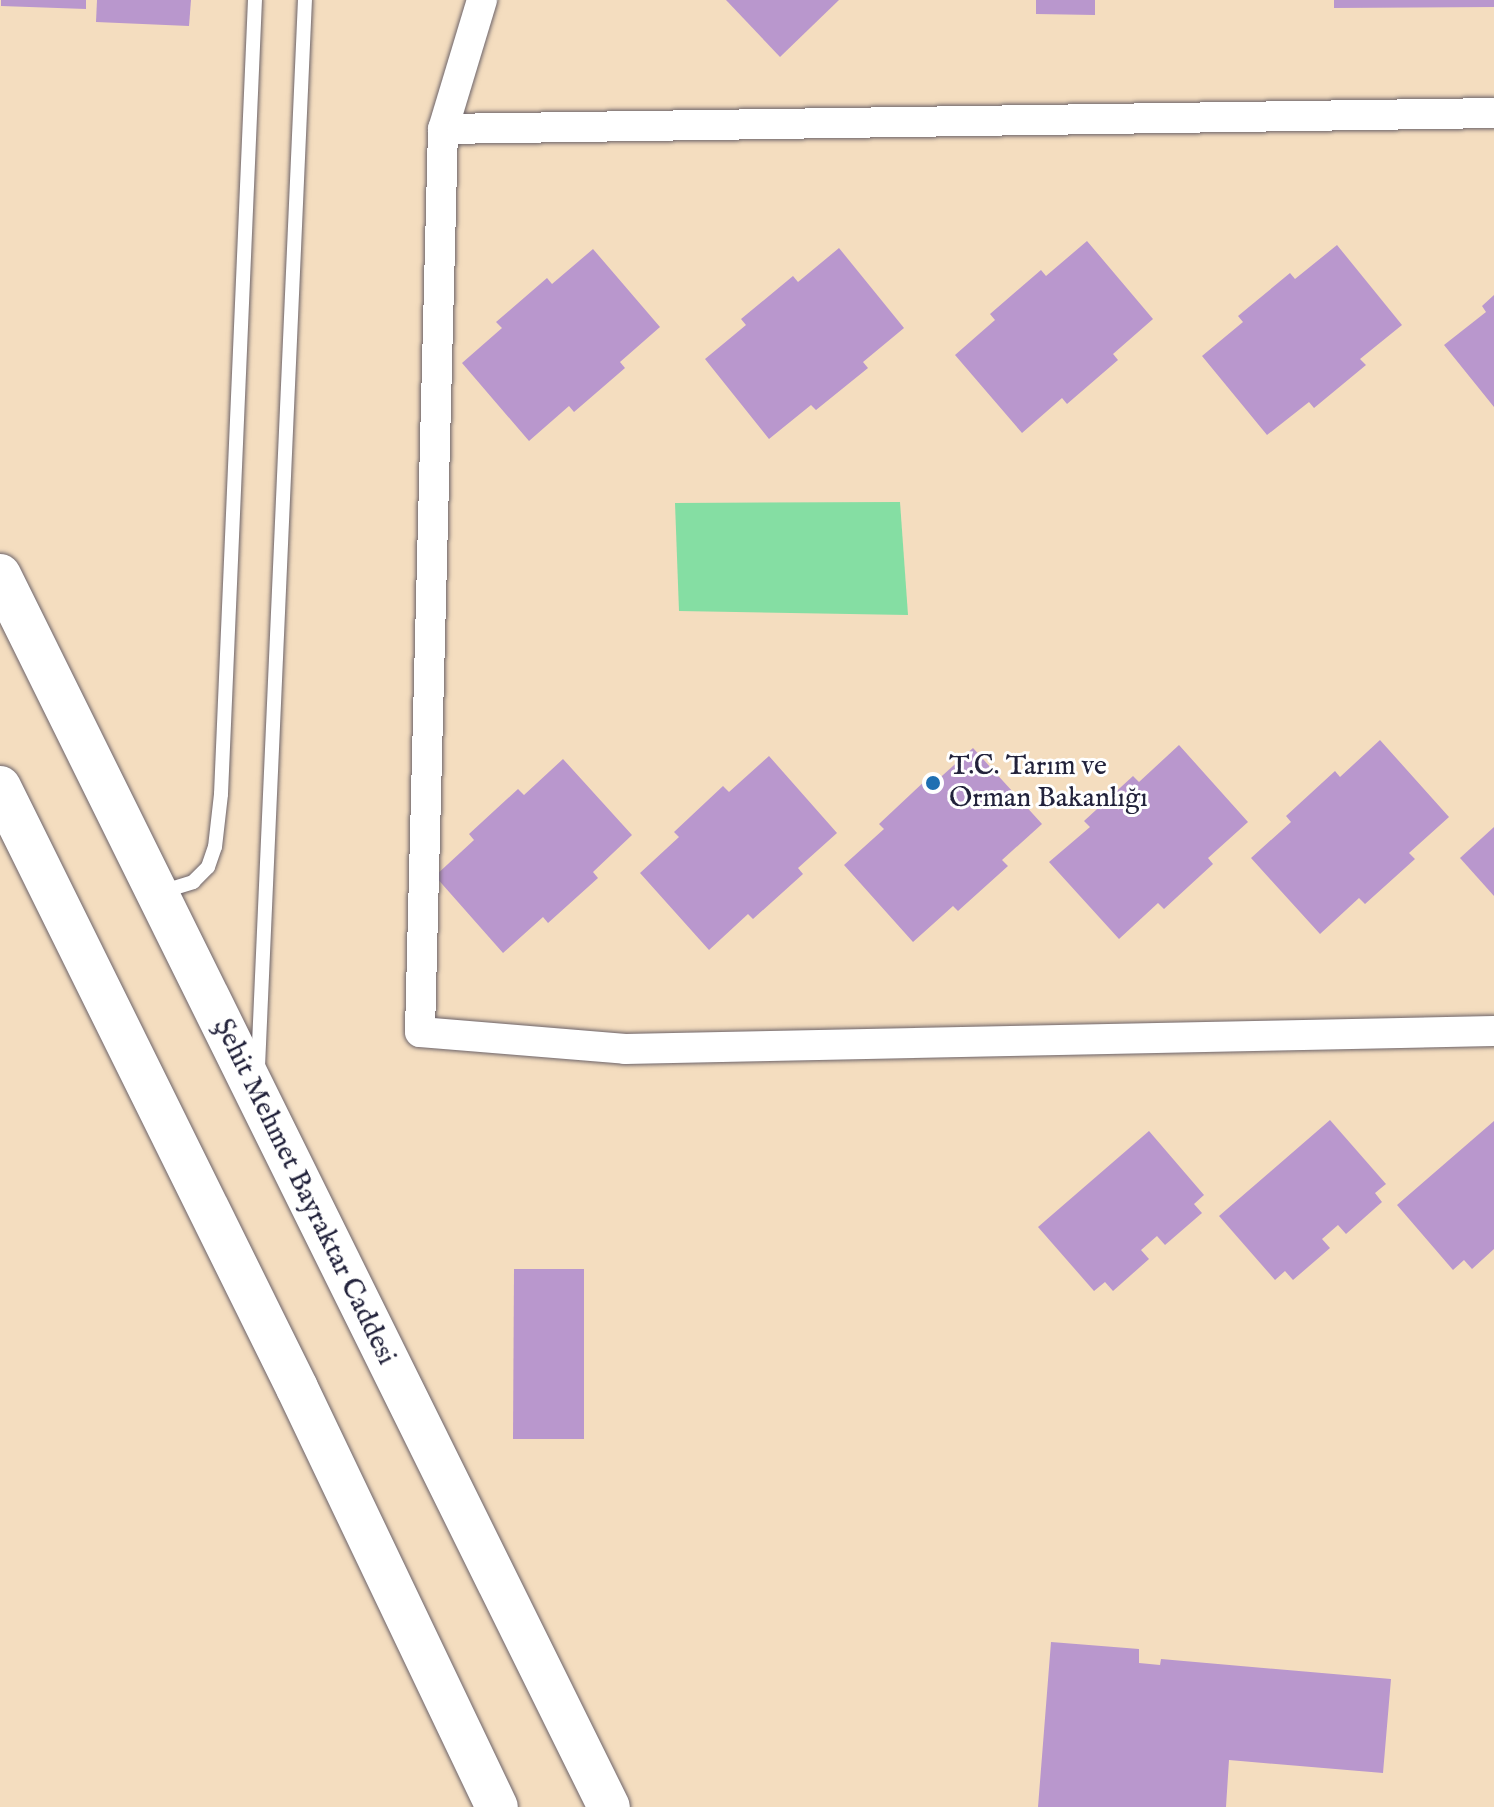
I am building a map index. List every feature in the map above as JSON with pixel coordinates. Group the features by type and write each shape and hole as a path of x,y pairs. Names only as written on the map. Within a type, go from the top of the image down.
{"main road":[{"name":"Şehit Mehmet Bayraktar Caddesi","path":"0,575 609,1807"},
{"path":"0,787 297,1388 497,1807"}],"street":[{"path":"482,0 443,129 420,1032 625,1049 1494,1031"},
{"path":"443,129 1494,113"}],"lane":[{"path":"156,894 193,882 208,867 215,847 221,794 255,0"},
{"path":"257,1094 305,0"}],"green space":[{"path":"900,502 908,615 679,611 675,503"}],"building":[{"path":"1,0 86,0 86,9 1,6"},
{"path":"97,0 191,0 189,26 96,22"},
{"path":"726,0 839,0 780,57"},
{"path":"1036,0 1095,0 1095,15 1036,14"},
{"path":"1334,0 1494,0 1494,7 1334,8"},
{"path":"1087,241 1153,319 1113,354 1118,360 1067,404 1062,398 1022,433 955,355 995,320 990,314 1041,270 1046,276"},
{"path":"1337,245 1402,325 1360,359 1366,365 1314,408 1309,402 1267,435 1202,356 1243,322 1238,316 1290,273 1295,279"},
{"path":"839,248 904,328 863,362 868,368 816,410 811,405 769,439 705,359 746,325 741,319 793,276 798,282"},
{"path":"593,249 660,327 620,362 625,368 574,412 569,406 529,441 462,363 502,328 496,322 547,278 552,284"},
{"path":"1494,295 1494,407 1444,345 1486,312 1482,306"},
{"path":"1380,740 1449,817 1409,853 1415,859 1365,904 1359,898 1320,934 1251,858 1291,822 1286,816 1335,771 1340,777"},
{"path":"1179,745 1248,822 1208,858 1213,864 1164,909 1158,903 1119,939 1049,862 1090,827 1084,821 1133,776 1139,782"},
{"path":"973,748 1042,824 1002,860 1008,866 958,911 953,906 913,942 844,865 884,829 879,824 928,778 933,784"},
{"path":"769,756 837,833 798,868 803,874 753,919 748,914 709,950 640,873 679,837 674,832 723,786 729,792"},
{"path":"563,759 632,835 593,872 598,878 548,923 543,917 503,953 435,876 474,840 469,834 518,789 524,795"},
{"path":"1494,827 1494,896 1460,858"},
{"path":"1330,1120 1386,1184 1375,1193 1382,1202 1346,1234 1338,1225 1322,1239 1330,1248 1293,1280 1285,1271 1275,1280 1219,1216"},
{"path":"1494,1121 1494,1249 1472,1269 1464,1260 1453,1270 1397,1205"},
{"path":"1149,1131 1204,1195 1194,1204 1202,1213 1165,1245 1157,1236 1141,1250 1149,1259 1113,1291 1105,1282 1094,1291 1038,1227"},
{"path":"514,1269 584,1269 584,1439 513,1439"},
{"path":"1051,1642 1139,1649 1139,1663 1160,1665 1161,1659 1391,1679 1383,1773 1229,1760 1226,1807 1038,1807"}],"place":[{"name":"T.C. Tarım ve Orman Bakanlığı","path":"933,783"}]}
